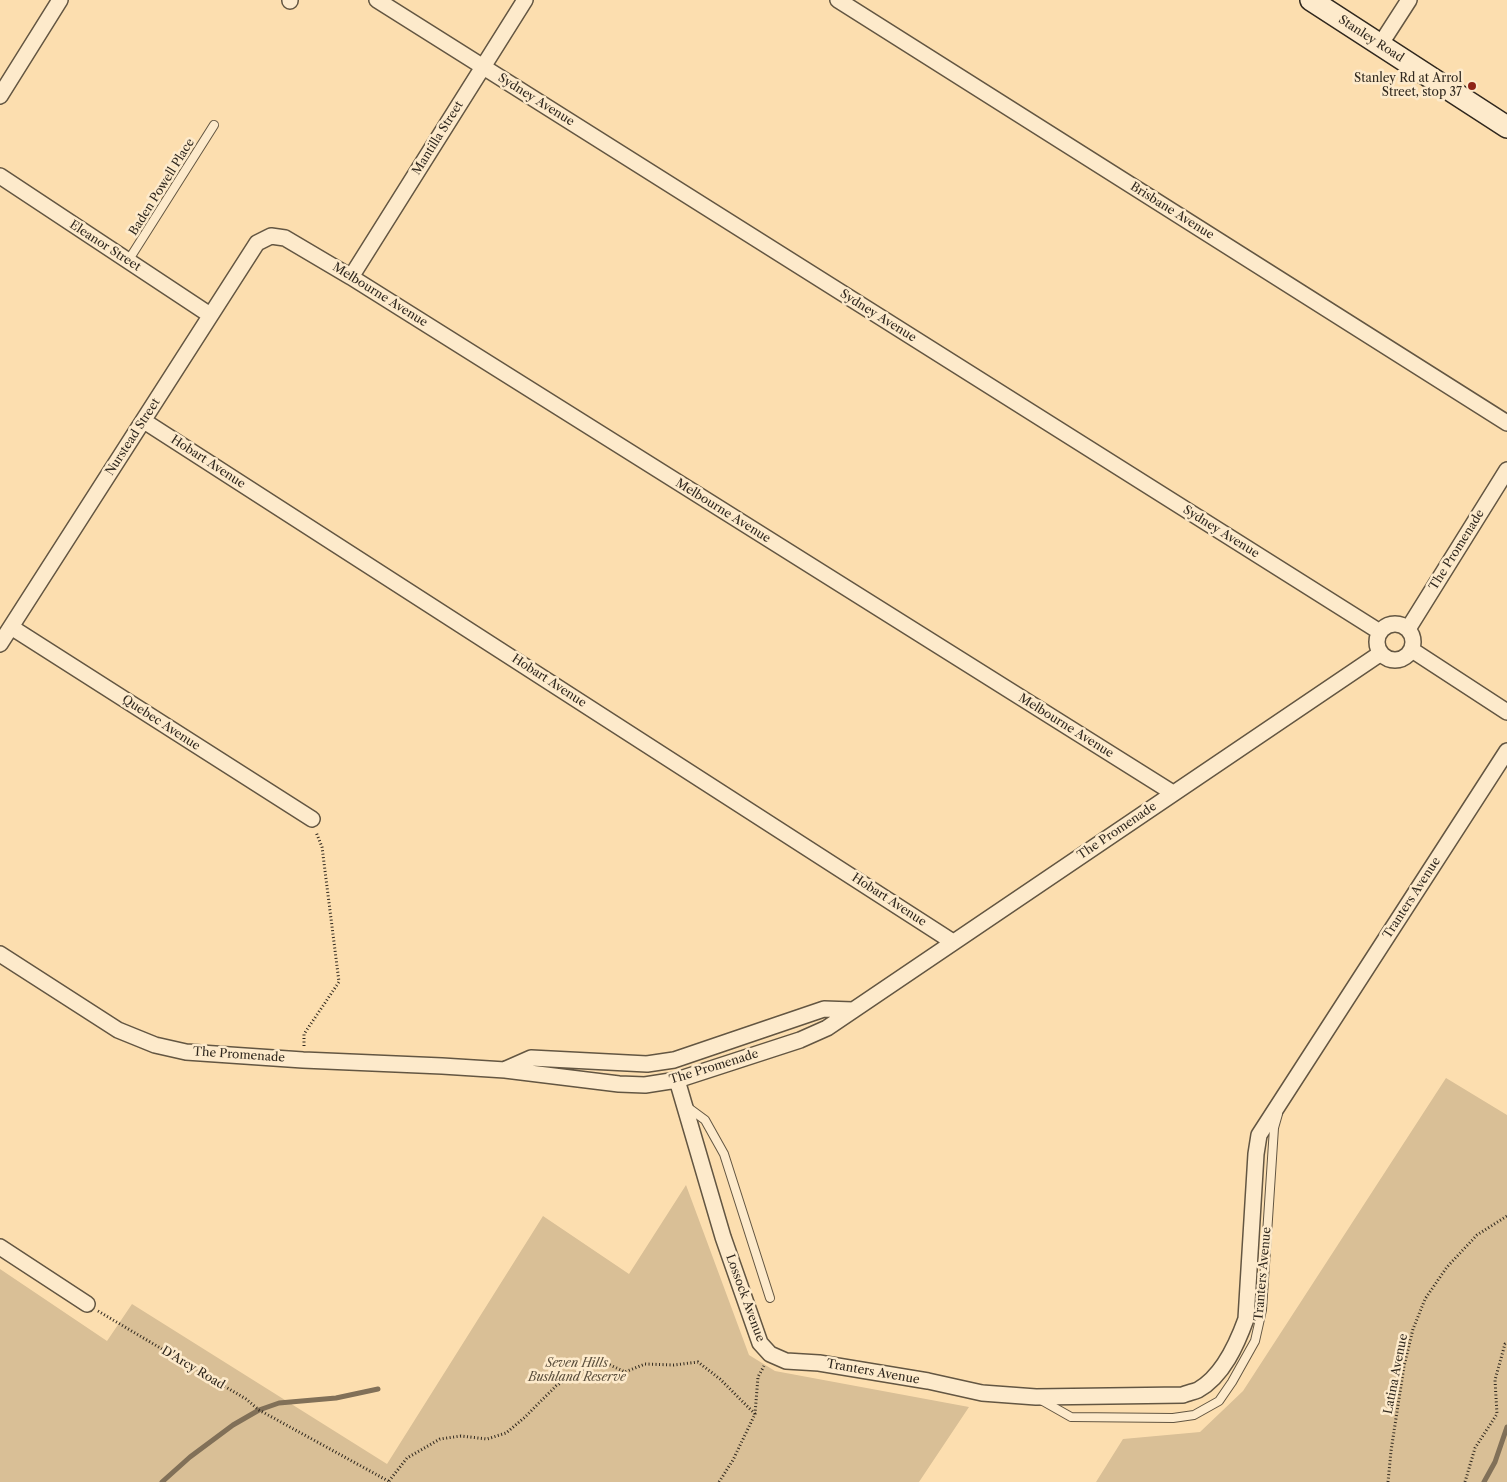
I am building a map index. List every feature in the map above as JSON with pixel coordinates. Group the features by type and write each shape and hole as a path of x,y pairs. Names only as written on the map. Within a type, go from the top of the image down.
{"main road":[{"name":"Stanley Road","path":"1311,0 1507,127"}],"street":[{"path":"0,96 60,0"},
{"name":"Sydney Avenue","path":"377,0 1380,632"},
{"name":"Mantilla Street","path":"351,277 525,0"},
{"path":"1380,45 1409,0"},
{"name":"Brisbane Avenue","path":"841,1 1507,423"},
{"name":"Eleanor Street","path":"0,176 210,315"},
{"name":"Melbourne Avenue","path":"271,236 286,238 351,277 1173,793"},
{"name":"Nurstead Street","path":"0,644 257,243 271,236"},
{"name":"Hobart Avenue","path":"144,421 953,942"},
{"name":"The Promenade","path":"1408,628 1507,470"},
{"path":"1388,625 1403,625 1408,628 1413,639 1412,650 1408,655 1397,660 1391,659 1381,653 1377,642 1380,632 1388,625"},
{"name":"Quebec Avenue","path":"10,628 312,820"},
{"path":"1412,650 1507,712"},
{"name":"The Promenade","path":"0,954 118,1030 155,1046 186,1052 505,1070 619,1084 646,1085 677,1080 800,1040 827,1028 1381,653"},
{"name":"Tranters Avenue","path":"770,1354 786,1361 819,1362 928,1381 982,1393 1036,1397 1183,1394 1198,1390 1216,1375 1237,1344 1246,1319 1256,1154 1259,1135 1283,1095 1507,751"},
{"name":"The Promenade","path":"505,1070 531,1058 646,1064 674,1060 824,1009 853,1010"},
{"name":"Lossock Avenue","path":"677,1080 723,1237 760,1342 770,1354"},
{"path":"0,1247 87,1304"}],"lane":[{"name":"Baden Powell Place","path":"128,261 214,125"},
{"name":"Tranters Avenue","path":"1036,1397 1071,1417 1173,1418 1194,1415 1219,1401 1255,1341 1262,1310 1274,1128 1283,1095"},
{"name":"Lossock Avenue","path":"685,1105 705,1120 724,1154 770,1298"}],"path":[{"path":"302,1060 304,1034 339,982 322,848 312,820"},
{"name":"Latina Avenue","path":"1388,1482 1404,1366 1413,1329 1425,1299 1447,1267 1478,1235 1507,1216"},
{"name":"D'Arcy Road","path":"87,1304 246,1399 260,1410 390,1482"},
{"path":"1465,1482 1475,1448 1497,1414 1495,1380 1505,1344 1507,1343"},
{"name":"Lossock Avenue","path":"719,1482 733,1460 755,1414 758,1377 770,1354"},
{"path":"390,1482 407,1458 422,1448 440,1439 460,1436 487,1439 506,1433 556,1386 581,1370 608,1364 625,1372 645,1364 674,1365 698,1362 720,1379 755,1414"}],"green space":[{"path":"1446,1078 1507,1115 1507,1482 1096,1482 1123,1439 1200,1432 1243,1391"},
{"name":"Seven Hills Bushland Reserve","path":"686,1185 749,1355 775,1371 969,1407 919,1482 0,1482 0,1269 107,1341 132,1304 387,1464 543,1216 629,1274"}],"waterway":[{"path":"162,1482 190,1457 233,1425 259,1410 279,1403 336,1398 378,1389"},
{"path":"1484,1482 1495,1462 1507,1427"}],"place":[{"name":"Stanley Rd at Arrol Street, stop 37","path":"1472,86"}]}
